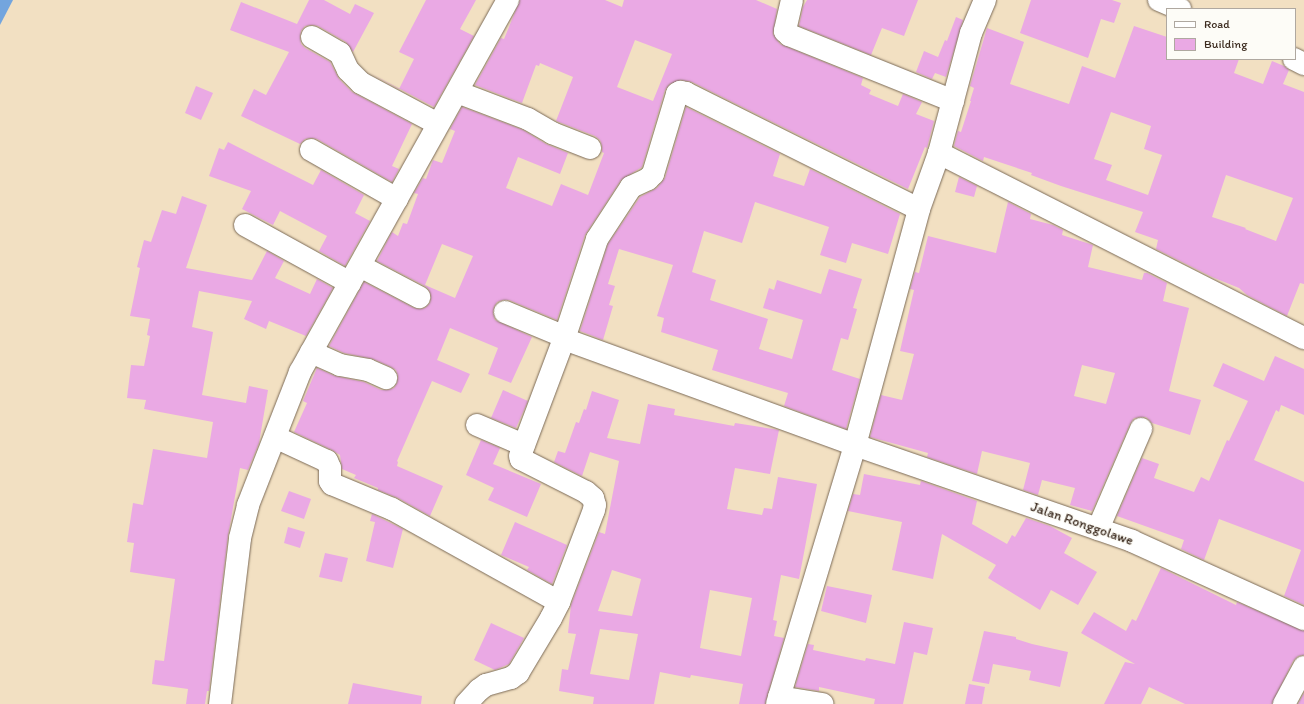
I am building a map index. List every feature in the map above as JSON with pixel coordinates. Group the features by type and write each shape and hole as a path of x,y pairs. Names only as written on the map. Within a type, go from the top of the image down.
{"street":[{"path":"220,704 240,538 248,505 300,372 508,0"},
{"path":"792,0 785,31 789,35 952,101"},
{"path":"822,704 778,700 854,445 919,209 939,153 971,33 985,0"},
{"path":"1159,0 1178,8"},
{"path":"312,37 340,53 348,70 361,83 438,124"},
{"path":"457,92 528,119 552,133 590,148"},
{"path":"466,704 472,696 486,685 507,680 518,673 559,602 595,505 593,498 586,492 521,460 520,456 565,338 597,239 631,187 648,179 652,174 677,94 680,92 686,93 919,209"},
{"path":"311,150 397,199"},
{"path":"939,153 1304,338"},
{"path":"245,226 355,274 419,297"},
{"name":"Jalan Ronggolawe","path":"505,312 565,338 854,445 1132,541 1304,619"},
{"path":"311,352 340,365 368,370 386,378"},
{"path":"477,425 524,445"},
{"path":"1098,529 1141,429"},
{"path":"275,437 327,462 330,468 330,481 332,484 392,509 559,602"},
{"path":"1284,704 1304,668"}],"water":[{"path":"0,0 13,0 0,25"}],"building":[{"path":"309,0 324,0 350,14 355,4 374,13 353,52 346,42 318,26 305,26 301,31 300,37 301,44 305,48 330,62 339,79 352,92 412,124 392,166 399,169 392,182 317,139 305,139 300,144 241,116 254,89 266,95 289,52 230,30 241,2 297,24"},
{"path":"426,0 476,0 460,29 474,36 434,107 399,89 414,59 399,52"},
{"path":"520,0 605,0 622,7 624,0 756,0 777,9 773,34 780,44 863,78 861,85 871,90 869,94 898,106 903,94 922,102 916,114 934,121 927,148 925,147 908,189 692,82 681,80 670,84 665,90 642,167 621,180 585,235 557,320 509,300 497,302 494,307 493,313 495,320 532,337 511,383 488,374 498,348 450,328 437,360 470,374 461,393 432,381 397,461 397,466 443,486 430,516 398,498 378,490 378,488 354,478 356,475 342,469 340,455 294,432 307,403 303,401 317,368 335,376 364,382 381,390 394,388 397,383 398,376 396,370 391,367 373,359 344,353 329,346 364,282 414,308 425,308 430,303 431,296 429,290 425,286 377,261 392,232 398,236 403,223 407,224 418,194 414,193 423,178 426,179 433,160 442,163 455,131 450,129 462,107 523,130 546,144 568,153 560,174 518,157 506,188 552,206 561,184 588,195 604,153 602,152 600,140 595,136 556,121 573,77 540,63 539,66 536,65 522,103 475,85 501,38 504,39","holes":["635,40 672,54 653,101 617,87","442,244 473,256 455,298 425,285"]},
{"path":"807,0 918,0 904,36 882,28 871,55 799,26 803,7"},
{"path":"1031,0 1112,0 1121,3 1114,23 1101,19 1088,58 1020,33"},
{"path":"956,17 963,20 946,77 935,73 932,79 916,72 924,51 938,57 945,40 947,41"},
{"path":"1134,26 1166,37 1166,60 1239,60 1234,73 1263,84 1272,61 1289,70 1283,84 1304,92 1304,284 1300,283 1287,316 1247,295 1239,288 1212,277 1156,249 1158,240 1135,232 1143,212 1061,186 1031,175 1032,173 984,157 983,161 954,146 958,131 961,132 971,101 974,88 970,86 987,28 1024,42 1010,84 1069,104 1082,66 1115,78","holes":["1111,112 1151,126 1144,149 1162,155 1148,195 1106,180 1112,165 1094,159","1226,175 1293,198 1276,241 1245,229 1246,228 1212,217"]},
{"path":"196,86 213,93 201,120 185,113"},
{"path":"686,107 780,154 773,176 804,186 810,169 900,214 888,254 852,243 846,263 820,255 829,227 755,202 742,243 704,231 692,272 716,280 710,300 768,319 759,349 792,359 803,320 763,308 769,288 774,290 777,280 821,294 829,269 862,279 853,308 857,309 848,340 841,338 832,370 860,379 846,429 784,406 788,393 712,370 718,350 661,332 664,318 657,316 673,265 619,249 608,284 615,286 609,305 613,306 603,340 580,331 608,244 640,197 657,188 665,178"},
{"path":"228,142 313,185 321,170 364,195 355,213 370,221 345,266 319,251 327,236 280,211 273,225 242,209 251,191 209,176 219,148 224,150"},
{"path":"959,177 977,186 974,197 955,192"},
{"path":"182,196 207,205 186,268 252,280 267,251 284,261 275,278 310,294 317,279 333,288 306,336 269,321 266,329 244,319 252,301 199,291 192,327 213,332 202,395 246,403 249,386 268,390 259,443 248,470 240,468 228,536 209,691 207,691 205,704 186,704 188,689 152,684 155,660 164,661 175,579 130,572 134,543 127,542 133,503 143,505 153,449 207,458 213,422 144,409 146,400 127,398 131,365 144,366 150,336 147,335 150,319 130,316 140,268 137,267 144,240 151,242 162,210 176,214"},
{"path":"1008,202 1031,214 1030,219 1053,225 1063,230 1062,235 1093,245 1088,267 1142,280 1144,273 1147,273 1167,283 1163,301 1189,308 1169,391 1201,400 1190,435 1152,423 1146,417 1134,418 1092,511 1070,505 1075,488 1042,480 1038,495 1023,490 1030,463 982,451 977,474 927,457 928,453 870,437 881,395 902,400 914,354 900,351 914,290 910,289 915,272 919,273 928,236 996,253","holes":["1082,365 1115,373 1106,404 1074,396"]},
{"path":"1275,356 1304,369 1304,415 1281,405 1279,412 1276,410 1254,460 1304,482 1304,605 1284,596 1301,550 1219,519 1204,560 1181,549 1184,540 1117,516 1142,458 1159,464 1154,478 1194,492 1201,477 1209,481 1227,440 1229,441 1248,401 1213,386 1223,363 1264,381"},
{"path":"503,390 528,401 516,428 491,418"},
{"path":"592,391 619,400 607,438 640,444 648,404 675,409 674,415 734,426 735,423 779,430 770,474 735,468 727,509 762,515 764,508 772,509 778,477 817,484 799,579 781,575 773,620 777,621 774,636 784,638 765,704 739,704 743,684 691,675 690,678 660,672 654,704 593,704 594,697 559,691 562,669 568,670 576,634 568,633 571,605 599,532 605,534 619,461 590,452 582,476 554,462 558,451 565,453 576,422 579,423 584,409 586,410","holes":["612,570 641,579 632,616 598,611","710,590 752,598 741,656 700,648","600,629 638,634 629,680 590,674"]},
{"path":"481,440 500,448 493,464 541,484 527,517 488,500 494,488 466,475"},
{"path":"864,474 920,485 921,481 977,501 972,524 1007,544 1012,535 1015,537 1026,518 1050,526 1072,538 1064,553 1097,572 1078,605 1051,590 1040,610 988,578 996,565 942,534 933,579 892,570 902,522 848,511 853,494 860,495"},
{"path":"289,491 311,499 304,519 281,511"},
{"path":"372,514 403,529 393,568 366,561 375,522 370,521"},
{"path":"515,522 567,545 552,584 527,570 529,567 501,555"},
{"path":"288,527 305,532 300,548 284,543"},
{"path":"325,553 348,558 342,582 319,577"},
{"path":"1161,568 1236,605 1237,602 1304,631 1304,655 1298,656 1293,661 1272,704 1185,704 1149,687 1141,704 1104,704 1125,662 1135,664 1081,633 1094,612 1126,631 1132,619 1136,621"},
{"path":"827,586 872,595 866,623 821,611"},
{"path":"904,622 933,628 927,655 914,652 903,704 874,704 875,699 819,687 819,691 795,687 808,644 814,645 813,650 865,661 866,658 895,664"},
{"path":"491,623 524,638 509,664 495,670 474,660"},
{"path":"984,631 1016,637 1016,639 1032,644 1068,652 1060,687 1029,680 1031,671 993,664 989,684 972,681"},
{"path":"353,683 422,696 421,704 348,704"},
{"path":"969,684 985,687 982,704 965,704"},
{"path":"1304,693 1304,704 1298,704"}]}
